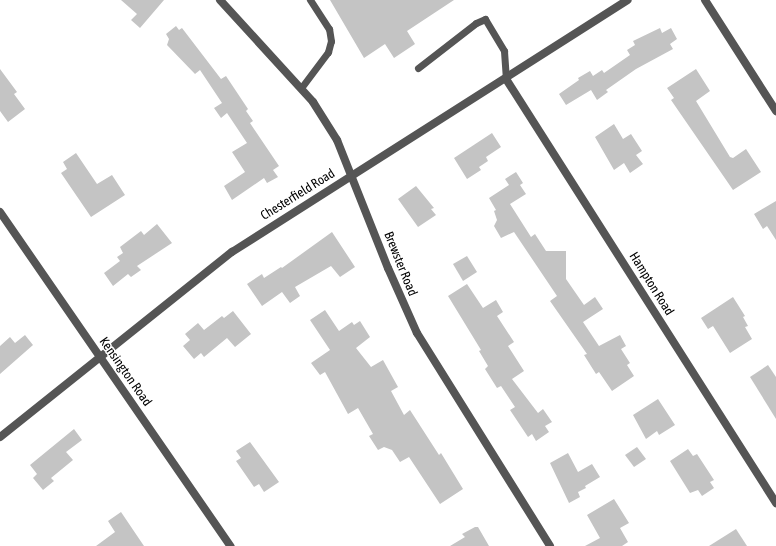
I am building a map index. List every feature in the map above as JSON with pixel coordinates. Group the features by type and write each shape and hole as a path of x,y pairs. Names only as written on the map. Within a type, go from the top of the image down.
{"street":[{"name":"Brewster Road","path":"220,0 301,88 337,140 353,175 388,268 417,333 550,546"},
{"name":"Chesterfield Road","path":"0,437 232,252 628,0"},
{"path":"705,0 776,111"},
{"name":"Hampton Road","path":"506,79 776,503"},
{"name":"Kensington Road","path":"0,212 230,546"}],"lane":[{"path":"301,88 328,52 331,41 329,29 310,0"},
{"path":"418,68 476,23 485,19 504,51 506,79"}],"building":[{"path":"121,0 164,0 140,28 131,20 137,14"},
{"path":"330,0 454,0 407,31 415,44 394,58 385,44 364,58"},
{"path":"176,26 179,30 182,28 221,79 226,76 248,109 246,111 253,121 250,123 279,166 273,170 278,177 267,183 264,178 232,200 224,186 245,172 232,152 247,143 227,113 221,118 214,108 222,103 200,70 195,74 167,45 169,39 166,34"},
{"path":"660,28 662,33 671,28 677,39 670,44 673,49 636,69 606,90 608,92 597,100 591,90 566,105 559,94 579,80 578,78 590,71 593,76 602,70 604,73 630,55 627,50 635,45 633,41"},
{"path":"0,69 17,92 14,94 25,109 8,122 0,111"},
{"path":"696,69 710,91 696,101 730,157 733,158 746,149 761,172 733,190 671,100 674,98 667,88"},
{"path":"614,124 623,139 631,134 642,151 636,155 643,164 630,173 624,163 614,170 595,137"},
{"path":"492,133 501,147 486,157 488,161 479,167 481,170 467,179 454,158"},
{"path":"76,153 97,184 112,175 125,195 91,217 61,173 67,169 63,162"},
{"path":"516,172 523,183 520,185 526,194 510,204 531,237 535,234 546,251 566,251 566,279 584,305 595,297 603,309 583,322 599,346 620,335 626,346 621,349 630,363 627,365 634,376 612,391 599,372 596,374 584,355 587,354 550,301 557,296 514,232 501,238 494,226 497,220 494,211 496,210 489,198 509,185 505,179"},
{"path":"416,186 434,208 431,209 436,215 418,227 398,199"},
{"path":"776,201 776,240 767,226 763,229 754,214"},
{"path":"157,224 172,243 137,266 141,270 131,277 128,274 113,286 104,273 120,261 117,257 123,253 120,247 141,231 144,235"},
{"path":"332,232 355,267 340,277 331,266 295,287 300,296 290,303 282,292 262,306 247,284 262,274 264,278 281,267 282,268"},
{"path":"467,256 477,272 463,281 453,264"},
{"path":"467,284 483,308 496,300 503,312 497,316 514,342 508,346 524,371 512,379 538,413 543,409 552,422 545,426 549,432 536,441 532,434 528,437 510,410 515,407 501,386 497,388 485,369 488,366 479,351 481,350 448,296"},
{"path":"733,297 745,316 743,317 748,326 745,327 752,339 730,353 713,326 708,329 701,318"},
{"path":"325,310 339,331 352,322 354,325 360,321 370,337 356,348 371,367 383,360 398,387 391,391 404,415 410,410 439,455 441,453 463,489 440,504 409,457 400,462 392,450 384,447 378,450 369,436 373,434 358,408 348,414 325,372 320,375 311,363 330,350 310,320"},
{"path":"233,311 251,334 235,347 227,338 204,357 201,353 194,359 183,346 190,340 185,334 198,323 204,330 222,316 224,318"},
{"path":"25,335 33,345 0,374 0,346 10,337 15,343"},
{"path":"768,365 776,377 776,419 750,377"},
{"path":"658,399 675,425 659,435 657,431 646,439 633,415"},
{"path":"74,429 82,440 66,452 73,460 51,478 54,481 43,490 33,478 37,474 30,465"},
{"path":"250,442 279,482 264,492 259,484 254,487 236,461 241,458 236,451"},
{"path":"637,447 646,459 634,467 625,455"},
{"path":"688,449 693,456 697,454 714,480 710,482 714,488 702,496 698,490 690,493 670,461"},
{"path":"568,453 578,472 592,464 600,477 585,486 586,488 578,492 580,497 569,503 550,463"},
{"path":"614,499 629,523 620,528 628,542 622,546 585,546 600,538 587,515"},
{"path":"121,512 144,546 96,546 115,532 108,521"},
{"path":"475,527 478,527 489,546 450,546 465,537 462,534"},
{"path":"736,529 747,546 709,546"}]}
